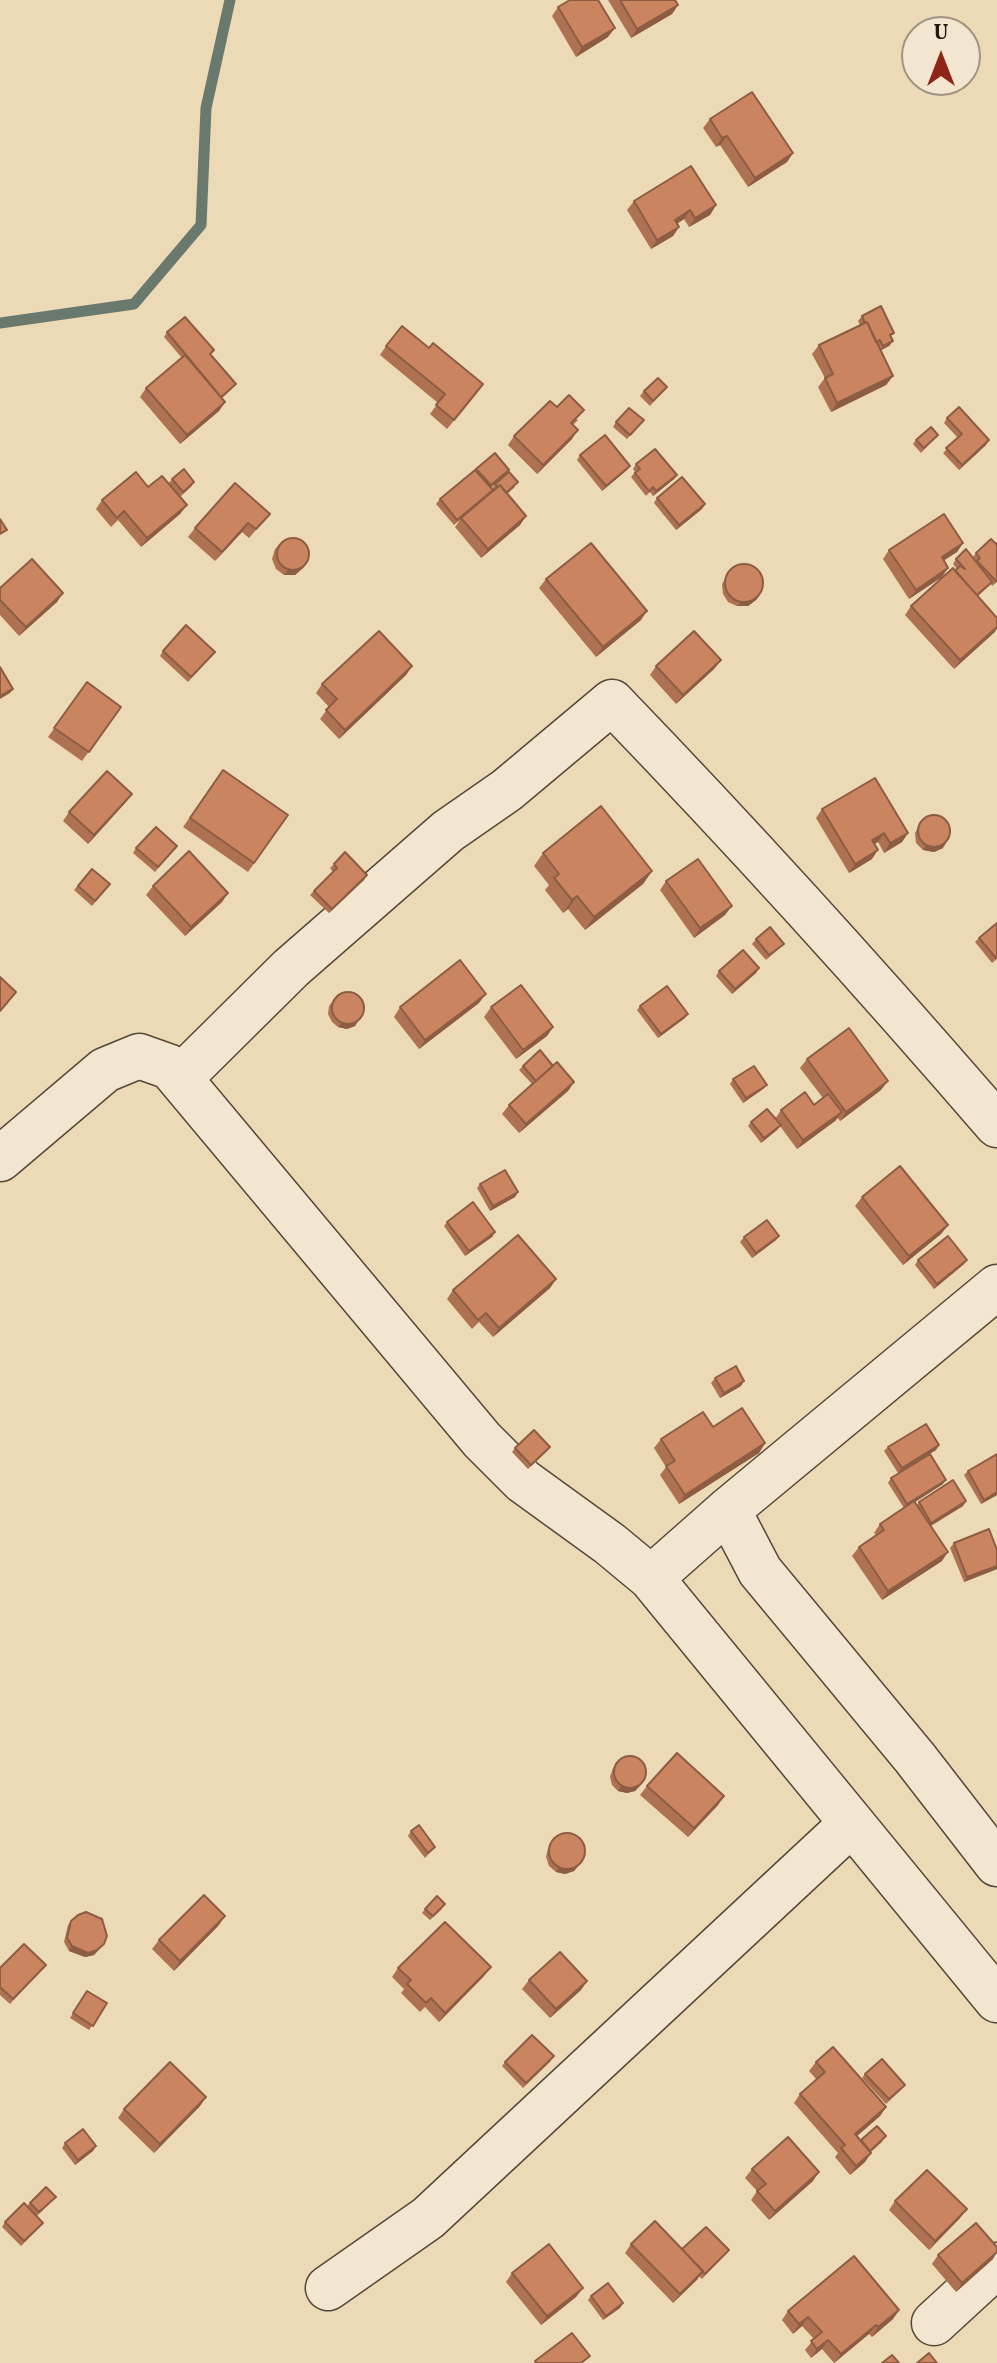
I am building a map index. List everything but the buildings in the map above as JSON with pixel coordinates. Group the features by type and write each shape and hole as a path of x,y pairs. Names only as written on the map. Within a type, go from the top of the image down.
{"street":[{"path":"181,1077 327,936 448,831 507,790 612,702 872,980 997,1125"},
{"path":"0,1159 105,1070 139,1056 170,1067 482,1440 523,1481 651,1578 997,2000"},
{"path":"651,1578 728,1510 997,1287"},
{"path":"728,1510 760,1571 915,1758 997,1864"},
{"path":"328,2288 428,2218 851,1824"},
{"path":"934,2323 997,2265"}],"waterway":[{"path":"0,323 134,304 201,225 206,108 230,0"}]}
